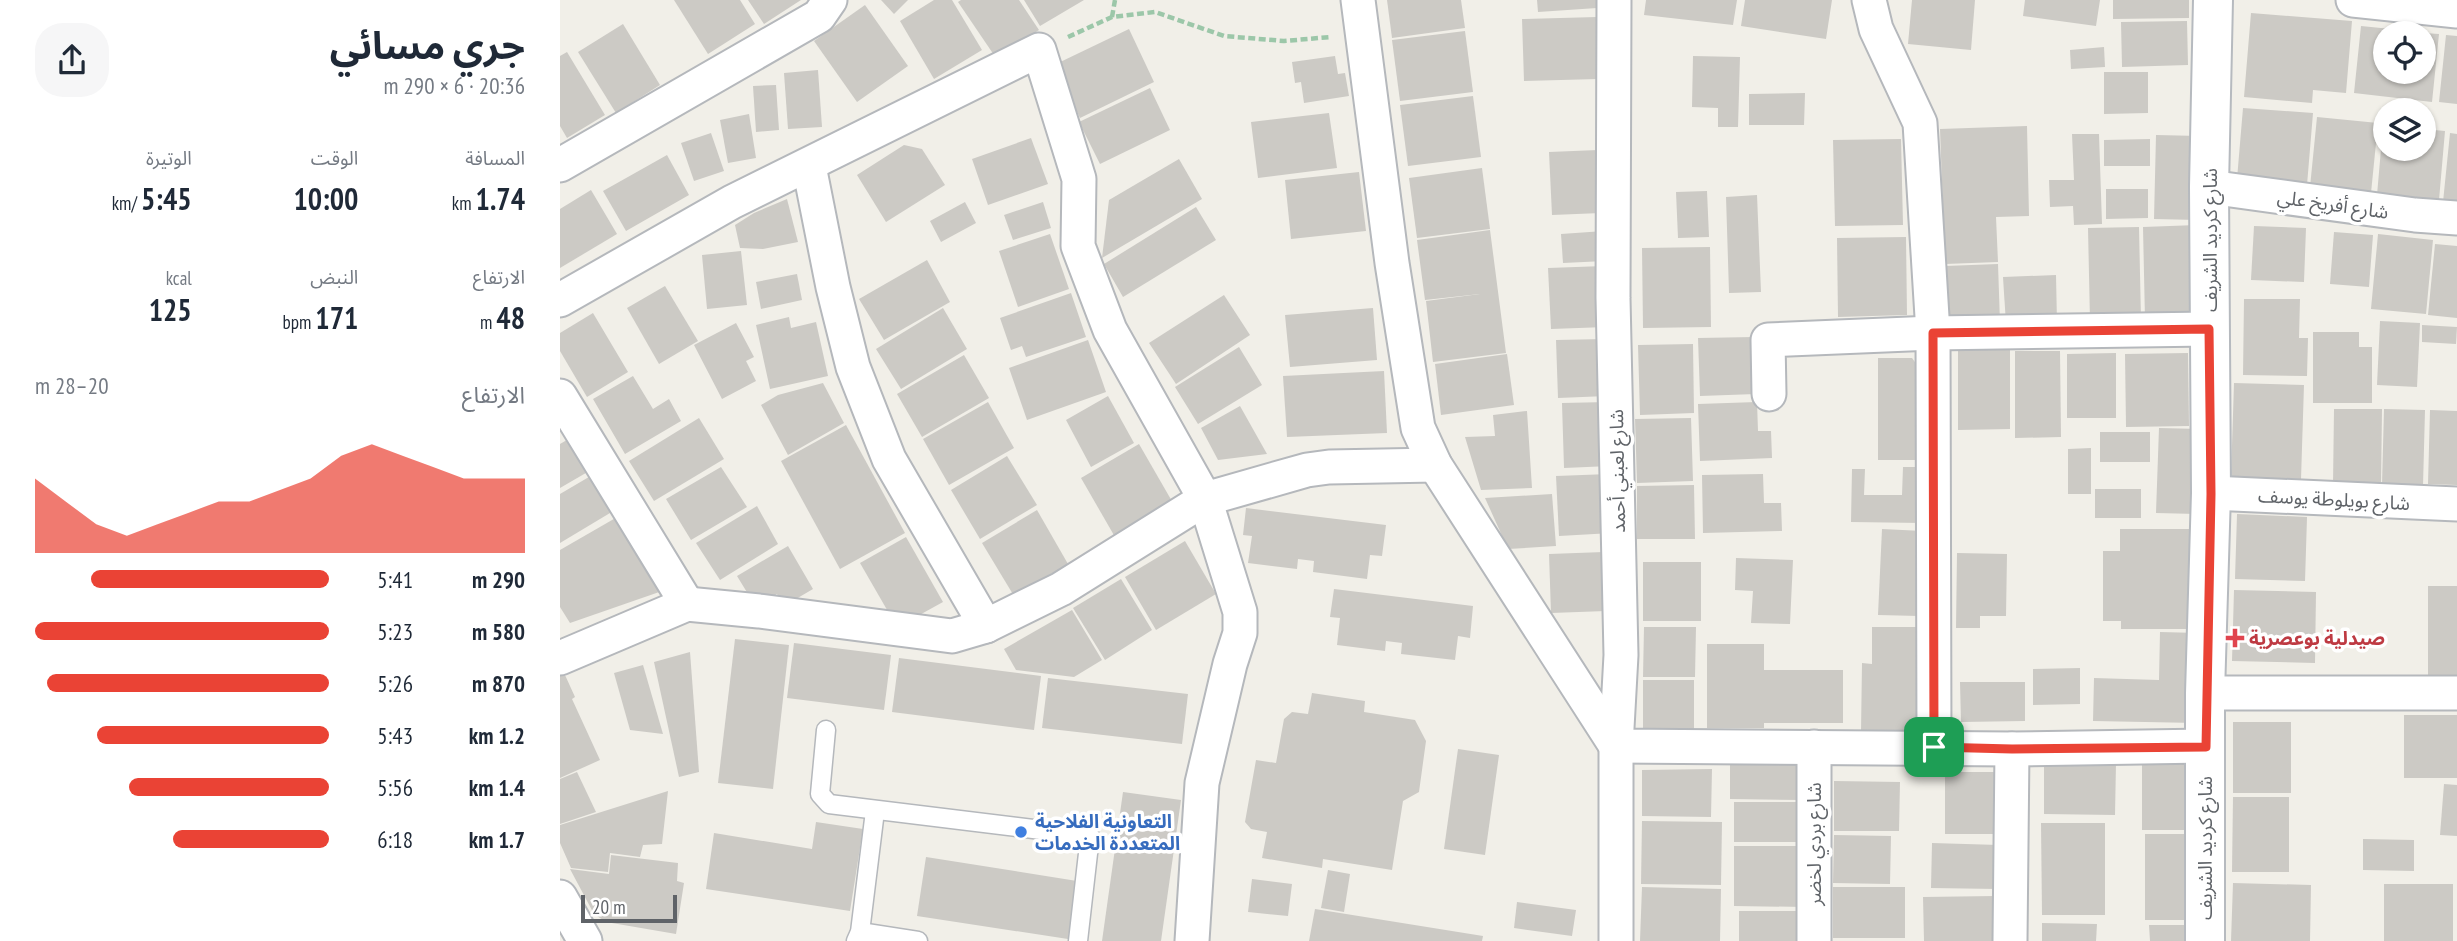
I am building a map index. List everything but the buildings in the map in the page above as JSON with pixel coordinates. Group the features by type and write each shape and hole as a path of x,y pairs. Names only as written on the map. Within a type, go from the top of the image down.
{"street":[{"path":"560,165 819,16 830,0"},
{"path":"1358,0 1392,263 1418,428 1435,465 1616,746 2012,749 2206,747"},
{"name":"شارع لعبني أحمد","path":"1614,0 1613,298 1621,655 1616,746 1616,941"},
{"path":"1870,0 1876,29 1920,123 1933,333 1934,747"},
{"name":"شارع كرديد الشريف","path":"2205,941 2205,693 2211,494 2209,187 2213,0"},
{"path":"2353,0 2457,11"},
{"path":"560,300 732,202 1039,50 1079,178 1078,246 1111,330 1205,499 1240,612 1240,633 1202,783 1192,941"},
{"path":"808,166 833,287 858,379 889,459 986,626"},
{"name":"شارع أفريخ علي","path":"2209,187 2415,215 2457,218"},
{"path":"1769,394 1768,340 1933,333 2209,329"},
{"path":"560,396 687,604"},
{"path":"560,658 687,604 952,636 986,626 1061,589 1205,499 1307,470 1435,465"},
{"name":"شارع بويلوطة يوسف","path":"2211,494 2457,504"},
{"path":"2205,693 2457,693"},
{"name":"شارع بردي لخضر","path":"1814,747 1814,941"},
{"path":"2010,941 2012,749"},
{"path":"560,897 585,941"}],"lane":[{"path":"826,730 820,794 829,804 1090,836 1078,941"},
{"path":"875,811 858,937 918,941"}],"path":[{"path":"1112,17 1115,0"},
{"path":"1039,50 1112,17 1155,12 1224,36 1284,41 1363,35"}],"place":[{"name":"صيدلية بوعصرية","path":"2235,638"},
{"name":"التعاونية الفلاحية المتعددة الخدمات","path":"1021,832"}],"route":[{"path":"2209,329 2211,494 2206,747 1934,747 1933,333 2209,329"}]}
